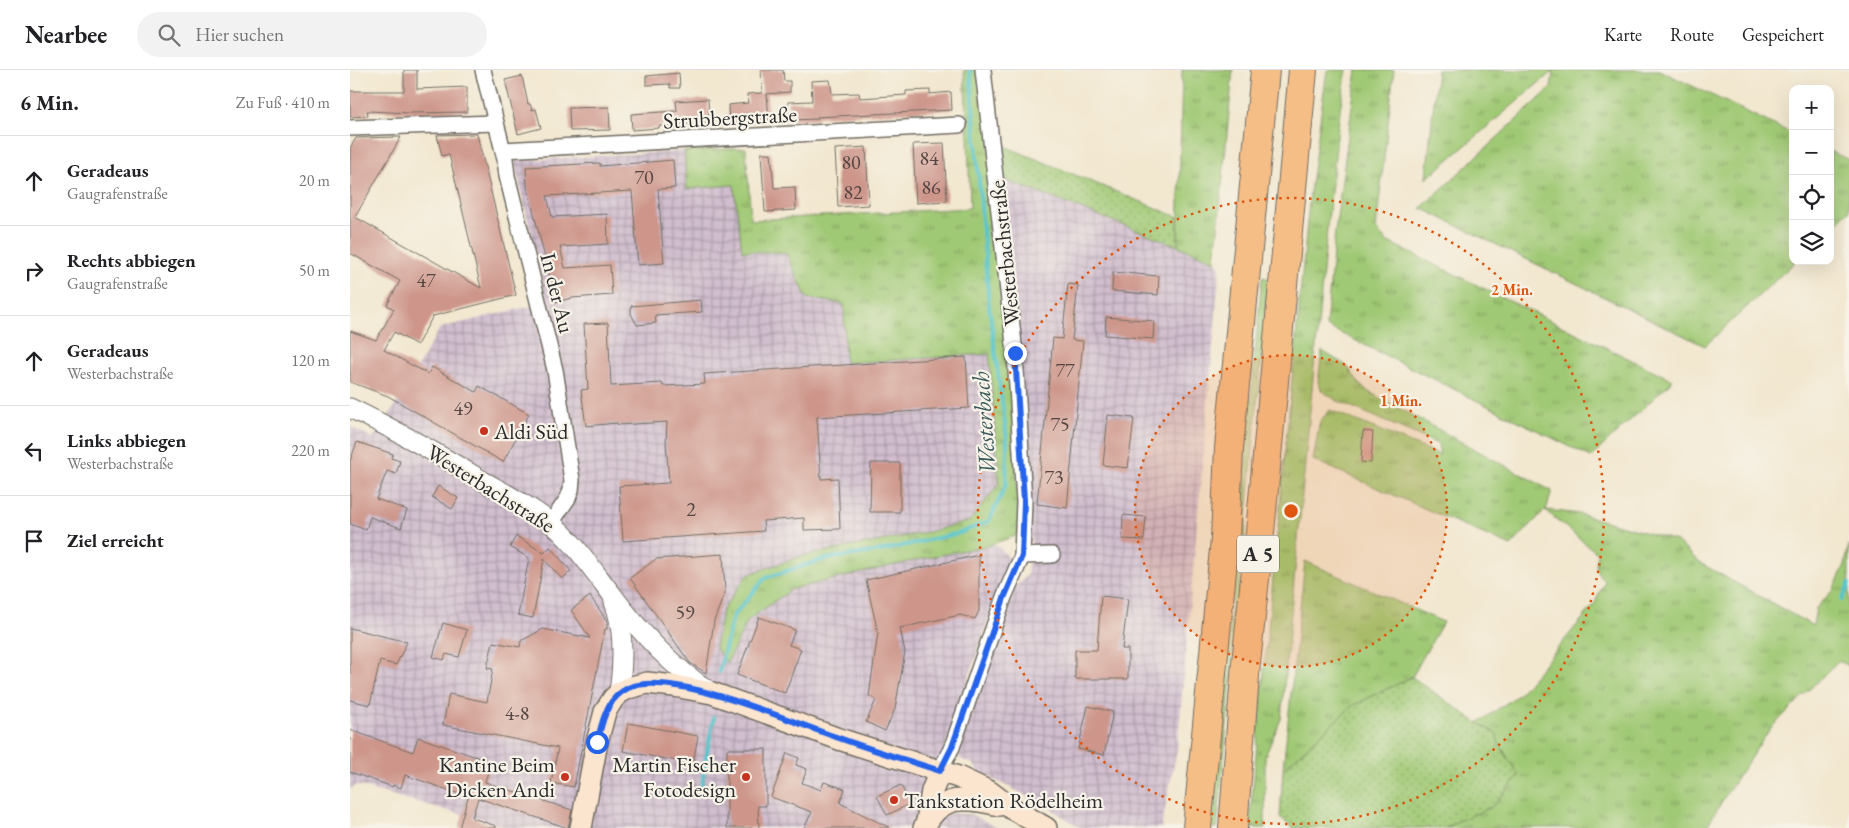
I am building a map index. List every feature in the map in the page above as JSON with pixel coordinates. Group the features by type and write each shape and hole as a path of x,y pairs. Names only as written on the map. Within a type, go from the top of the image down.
{"highway":[{"name":"A 5","path":"1198,828 1225,539 1229,448 1265,70"},
{"name":"A 5","path":"1233,828 1246,663 1304,72"}],"main road":[{"path":"581,828 597,742 605,712 613,699 628,688 647,683 712,693"},
{"name":"Westerbachstraße","path":"712,693 848,742 975,784 1046,828"},
{"path":"926,824 932,791 940,771"},
{"path":"926,824 940,807 953,800 976,800 1011,808"}],"street":[{"name":"In der Au","path":"484,70 503,150 507,176 556,370 572,480 568,498 551,523"},
{"name":"Westerbachstraße","path":"940,771 952,747 1004,598 1022,556 1024,501 1015,353 983,70"},
{"path":"350,128 496,124"},
{"name":"Strubbergstraße","path":"503,150 959,125"},
{"name":"Westerbachstraße","path":"350,408 401,432 527,506 551,523 584,558 611,594 669,662 712,693"},
{"path":"1022,556 1052,555"},
{"name":"Westerbachstraße","path":"611,594 620,626 622,664 619,693"}],"shaded area":[{"path":"684,151 687,188 734,185 742,251 787,253 807,298 844,304 845,363 989,354 999,484 970,521 747,575 727,663 748,620 792,589 912,561 990,545 998,546 1009,558 946,745 916,822 941,818 950,813 970,814 998,828 511,828 356,785 350,790 350,427 373,438 393,409 440,328 547,302 514,161"},
{"path":"1002,179 1178,246 1215,261 1220,267 1177,750 1161,828 1081,828 1045,805 977,771 974,764 960,759 958,751 1016,586 1027,575 1031,546"}],"green space":[{"path":"964,70 989,70 1020,534 990,545 792,589 748,620 727,663 715,648 722,611 747,575 802,556 928,532 970,521 999,484 989,354 845,363 844,304 807,298 786,253 742,251 734,185 687,189 684,151 746,148 751,220 970,208"},
{"path":"1182,70 1233,70 1215,261 1178,246"},
{"path":"1327,70 1347,70 1340,110 1327,229 1281,719 1265,756 1265,828 1249,828 1310,192"},
{"path":"1357,70 1394,70 1376,229 1386,241 1673,380 1591,457 1326,326 1335,232"},
{"path":"1437,70 1659,70 1789,132 1789,265 1792,265 1705,346 1421,208 1551,88 1553,71 1426,179"},
{"path":"997,143 1178,217 1178,246 1002,179"},
{"path":"1834,153 1849,160 1849,211 1834,225"},
{"path":"1262,277 1269,279 1217,828 1211,828"},
{"path":"1322,351 1347,366 1360,385 1369,392 1552,491 1546,510 1580,514 1676,541 1700,563 1813,626 1816,608 1833,590 1845,565 1849,544 1849,666 1838,661 1770,729 1706,828 1446,828 1492,807 1519,776 1498,742 1497,734 1478,723 1518,695 1594,605 1605,581 1597,572 1597,553 1545,510 1511,546 1313,460 1320,421 1330,410 1440,455 1438,444 1336,400 1322,391 1318,382"},
{"path":"1305,561 1443,622 1412,677 1352,706 1283,769"},
{"path":"1412,677 1497,734 1498,742 1519,776 1492,807 1446,828 1293,828 1280,817 1283,769 1352,706"}],"building":[{"path":"404,70 417,70 417,89 467,87 467,112 411,113 367,111 368,116 350,117 350,91 404,91"},
{"path":"761,70 783,70 784,81 790,81 790,92 767,94 769,121 729,124 728,105 748,103 747,94 762,93"},
{"path":"679,73 680,88 670,88 670,84 646,85 646,76"},
{"path":"522,76 528,104 530,104 532,110 536,109 541,128 518,134 505,80"},
{"path":"830,80 832,94 859,93 860,98 906,95 906,91 930,90 930,94 951,92 952,110 788,120 788,102 812,101 811,81"},
{"path":"708,99 709,123 659,126 659,128 632,130 631,114 677,111 676,101"},
{"path":"609,107 610,130 570,131 569,108"},
{"path":"477,134 516,295 433,316 417,345 394,332 384,350 428,374 432,367 476,392 479,386 529,414 503,462 388,396 350,382 350,331 376,340 394,309 387,305 400,281 350,253 350,148 356,138 401,137 355,217 481,288 449,154 442,156 437,135"},
{"path":"944,143 947,201 916,203 913,144"},
{"path":"866,147 869,205 838,207 835,149"},
{"path":"761,153 771,153 774,188 795,187 796,210 765,212"},
{"path":"673,160 675,188 658,189 664,263 638,265 632,191 547,196 552,217 607,214 608,244 560,247 565,268 610,265 612,295 572,298 556,302 527,186 526,167 600,163 600,166"},
{"path":"1113,272 1159,276 1158,295 1112,291"},
{"path":"1068,284 1078,285 1072,340 1083,341 1067,508 1037,504 1053,338 1062,339"},
{"path":"701,300 702,312 655,315 656,323 637,325 631,314 631,306"},
{"path":"1106,317 1154,321 1153,339 1105,335"},
{"path":"608,323 611,386 662,383 663,386 705,384 704,374 966,357 969,408 817,417 821,479 838,478 840,529 804,530 804,518 763,521 764,531 623,541 619,486 669,483 666,442 667,422 586,426 581,390 588,389 584,324"},
{"path":"1108,415 1134,418 1128,468 1103,465"},
{"path":"1363,431 1373,432 1371,463 1361,462"},
{"path":"357,442 393,454 391,458 400,461 396,474 387,471 376,499 407,510 401,528 370,517 366,530 350,524 350,461"},
{"path":"871,463 900,463 900,512 870,512"},
{"path":"438,486 458,498 452,509 432,497"},
{"path":"1123,515 1146,517 1144,540 1122,539"},
{"path":"516,536 544,553 550,547 571,571 562,579 544,559 533,618 518,615 529,558 510,547"},
{"path":"723,554 725,592 714,621 706,673 690,663 630,578 656,559"},
{"path":"979,555 979,611 975,619 960,615 900,628 905,652 895,709 885,731 866,722 876,700 869,696 878,633 866,580"},
{"path":"590,596 607,621 607,629 605,629 574,787 551,783 558,748 443,725 449,694 487,702 493,669 487,668 493,642 520,647 521,641 543,629 590,638 571,610"},
{"path":"1101,596 1128,599 1122,649 1128,649 1128,679 1075,679 1075,650 1097,650"},
{"path":"759,617 795,630 789,645 801,649 785,693 737,675"},
{"path":"443,623 467,630 459,657 446,654 444,660 433,657"},
{"path":"350,628 407,642 396,665 380,661 370,705 350,700"},
{"path":"1088,706 1113,712 1104,755 1078,749"},
{"path":"628,723 698,736 693,764 623,751"},
{"path":"350,730 413,752 418,737 491,762 485,782 572,810 568,828 478,798 472,818 496,826 496,828 459,828 468,797 405,775 401,788 350,772"},
{"name":"Martin Fischer Fotodesign","path":"727,749 766,749 766,806 758,806 759,828 727,828"},
{"path":"787,753 799,758 796,765 807,769 802,783 821,790 824,782 845,789 840,803 890,828 804,828 812,812 771,797"},
{"name":"Tankstation Rödelheim","path":"901,785 910,804 887,815 877,796"}],"waterway":[{"name":"Westerbach","path":"719,672 733,616 765,578 825,559 880,551 960,533 989,521 1006,485 1007,439 989,306 970,70"},
{"path":"1842,600 1849,584"},
{"name":"Westerbach","path":"701,794 714,717"}],"place":[{"name":"Aldi Süd","path":"484,431"},
{"name":"Kantine Beim Dicken Andi","path":"565,777"},
{"name":"Martin Fischer Fotodesign","path":"746,777"},
{"name":"Tankstation Rödelheim","path":"894,800"}],"route":[{"path":"597,742 608,705 619,693 638,684 658,683 712,693 839,739 940,771 952,747 1004,598 1022,556 1024,501 1015,353"}]}
